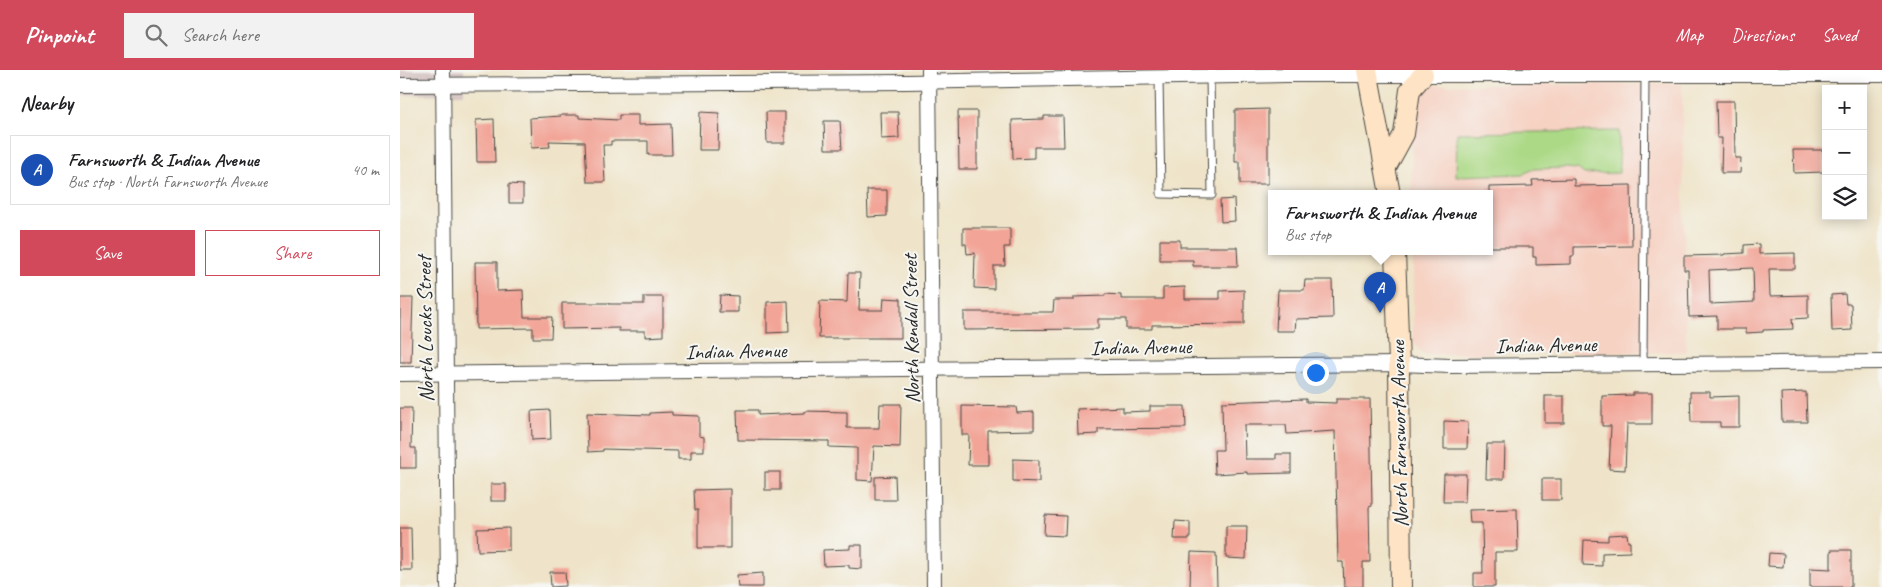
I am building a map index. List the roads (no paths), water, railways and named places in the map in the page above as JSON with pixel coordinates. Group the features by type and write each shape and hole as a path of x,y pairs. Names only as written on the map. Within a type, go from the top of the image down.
{"main road":[{"path":"1368,72 1389,190"},
{"path":"1386,167 1404,134 1410,90 1423,74"},
{"name":"North Farnsworth Avenue","path":"1395,255 1399,364 1401,587"}],"street":[{"name":"North Loucks Street","path":"443,70 448,587"},
{"path":"400,85 929,76 1159,78 1368,72 1423,74 1882,75"},
{"name":"North Kendall Street","path":"929,76 934,587"},
{"name":"Indian Avenue","path":"400,374 1399,364 1450,366 1882,362"}],"lane":[{"path":"1644,364 1645,75"},
{"path":"1159,78 1161,194 1212,195 1210,77"}],"place":[{"name":"Farnsworth & Indian Avenue","path":"1380,313"}]}
